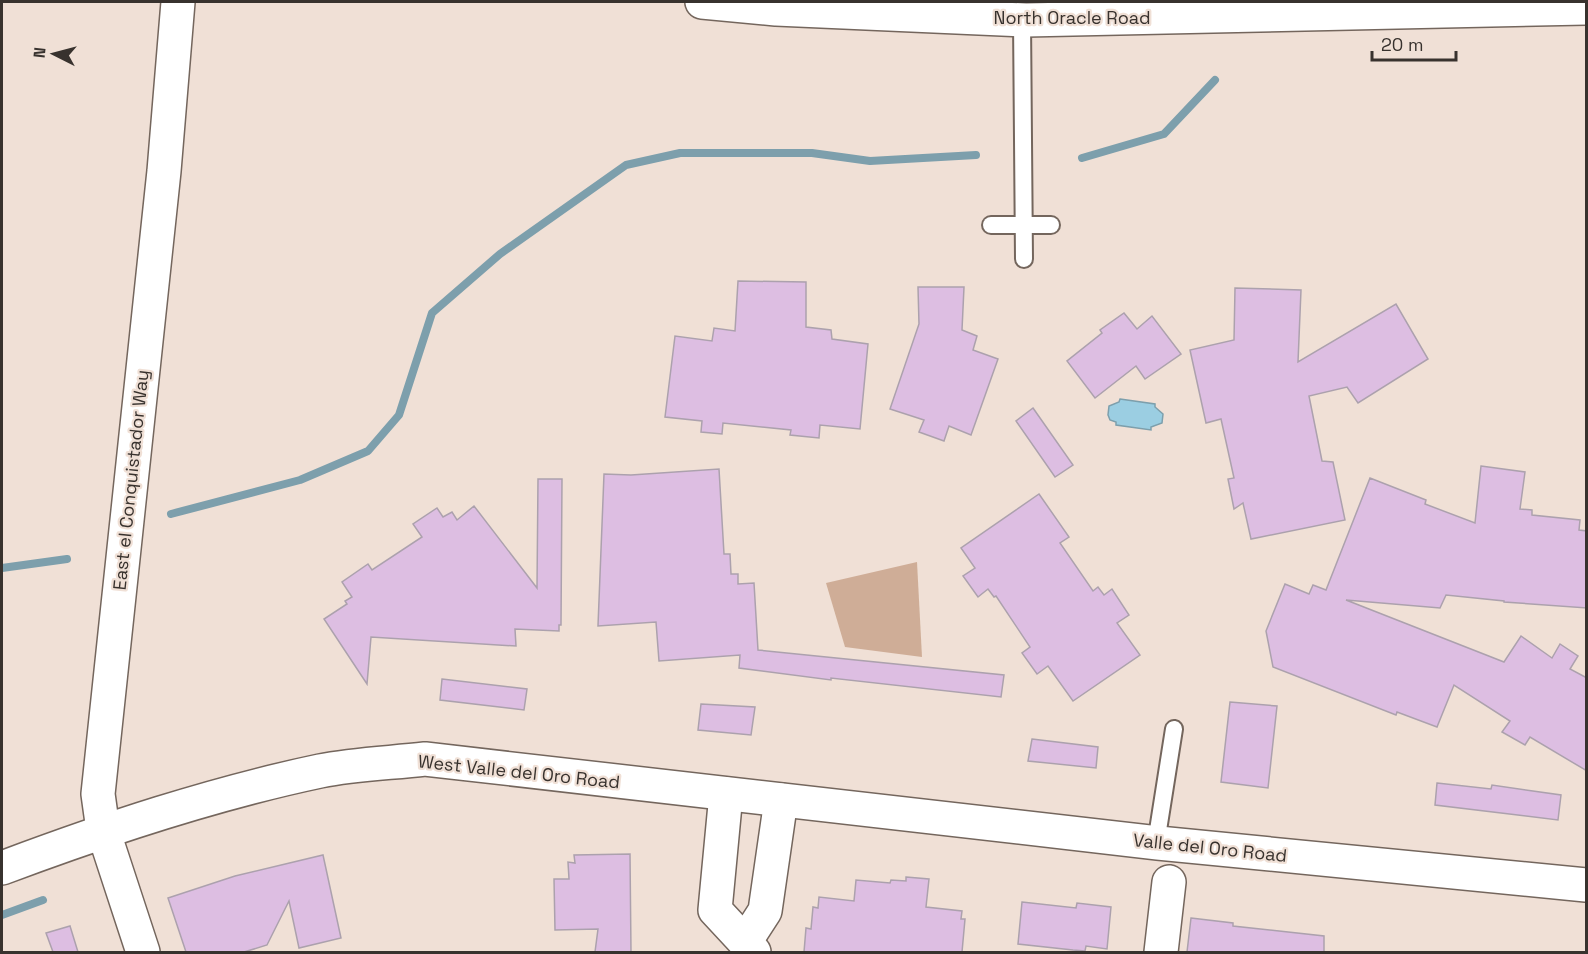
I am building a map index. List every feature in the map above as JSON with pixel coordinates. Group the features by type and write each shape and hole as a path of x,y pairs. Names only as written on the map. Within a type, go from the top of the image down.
{"main road":[{"name":"East el Conquistador Way","path":"143,952 103,830 98,795 164,171 178,2"},
{"name":"North Oracle Road","path":"702,2 776,9 1022,20 1587,8"},
{"name":"West Valle del Oro Road","path":"2,868 103,830 222,795 322,770 424,759 834,806"},
{"path":"726,794 715,910 750,947 765,911 781,800"},
{"name":"Valle del Oro Road","path":"834,806 1164,844 1587,885"},
{"path":"1161,952 1169,882"}],"lane":[{"path":"1022,20 1024,259"},
{"path":"992,225 1051,225"},
{"path":"1169,882 1164,844 1174,729"}],"shaded area":[{"path":"917,562 922,657 845,647 826,583"}],"water":[{"path":"1120,399 1155,404 1155,407 1163,414 1162,423 1151,427 1151,430 1116,425 1116,422 1110,420 1108,415 1109,406 1119,402"}],"building":[{"path":"738,281 806,282 806,327 831,330 832,339 868,344 860,429 820,425 819,438 790,435 791,430 723,423 722,434 701,432 702,421 665,417 675,336 712,341 714,328 735,331"},
{"path":"918,287 964,287 962,330 977,336 973,350 998,359 971,435 949,426 944,441 919,432 924,420 890,409 919,324"},
{"path":"1235,288 1301,290 1298,362 1396,304 1428,359 1358,403 1347,387 1309,396 1322,461 1333,462 1345,520 1251,539 1243,503 1234,509 1228,479 1234,478 1221,419 1206,423 1190,350 1234,340"},
{"path":"1124,313 1137,329 1152,316 1181,354 1145,379 1136,366 1095,398 1067,361 1102,333 1100,330"},
{"path":"1033,408 1073,465 1055,477 1016,421"},
{"path":"1481,466 1525,472 1520,509 1532,510 1532,515 1580,520 1579,530 1587,531 1587,608 1446,595 1440,608 1346,600 1504,662 1521,636 1552,658 1560,644 1578,656 1570,669 1587,678 1587,771 1530,737 1525,745 1502,732 1510,721 1454,685 1437,727 1397,712 1396,715 1273,667 1266,631 1285,584 1309,594 1313,585 1326,590 1370,478 1426,500 1425,504 1475,523"},
{"path":"719,469 724,554 730,554 731,574 738,574 738,584 754,583 758,650 1004,675 1001,697 831,678 831,680 739,668 740,655 659,661 656,622 598,626 604,474 631,475"},
{"path":"538,479 562,479 561,625 559,625 559,631 515,629 516,646 371,637 367,684 324,619 347,604 345,601 352,597 342,582 368,564 372,570 422,537 413,524 437,508 443,517 452,512 457,520 474,506 537,588"},
{"path":"1039,494 1069,537 1060,543 1093,591 1098,587 1104,595 1112,589 1129,615 1117,623 1140,655 1073,701 1048,666 1037,674 1022,653 1030,647 996,596 994,597 988,589 978,597 963,576 975,568 961,548"},
{"path":"442,679 527,689 524,710 440,700"},
{"path":"1230,702 1277,706 1268,788 1221,782"},
{"path":"701,704 755,707 751,735 698,730"},
{"path":"1032,739 1098,747 1096,768 1028,761"},
{"path":"1437,783 1491,789 1492,785 1561,795 1558,820 1435,805"},
{"path":"630,854 631,952 595,952 598,929 555,930 554,879 569,879 568,862 575,863 574,855"},
{"path":"323,855 341,938 299,948 289,901 267,945 244,952 186,952 168,898 235,876"},
{"path":"906,877 929,879 926,907 962,911 961,919 965,919 962,952 804,952 806,928 811,929 813,907 818,908 819,897 854,901 856,880 890,883 891,880 906,881"},
{"path":"1022,902 1076,908 1077,903 1111,907 1107,949 1086,946 1085,951 1018,944"},
{"path":"1191,918 1233,923 1233,926 1324,936 1324,952 1187,952"},
{"path":"70,926 78,952 53,952 46,933"}],"waterway":[{"path":"1082,158 1164,134 1215,80"},
{"path":"171,514 300,480 368,451 399,415 432,313 500,254 626,165 680,153 812,153 870,161 976,155"},
{"path":"2,568 67,559"},
{"path":"2,915 43,900"}]}
